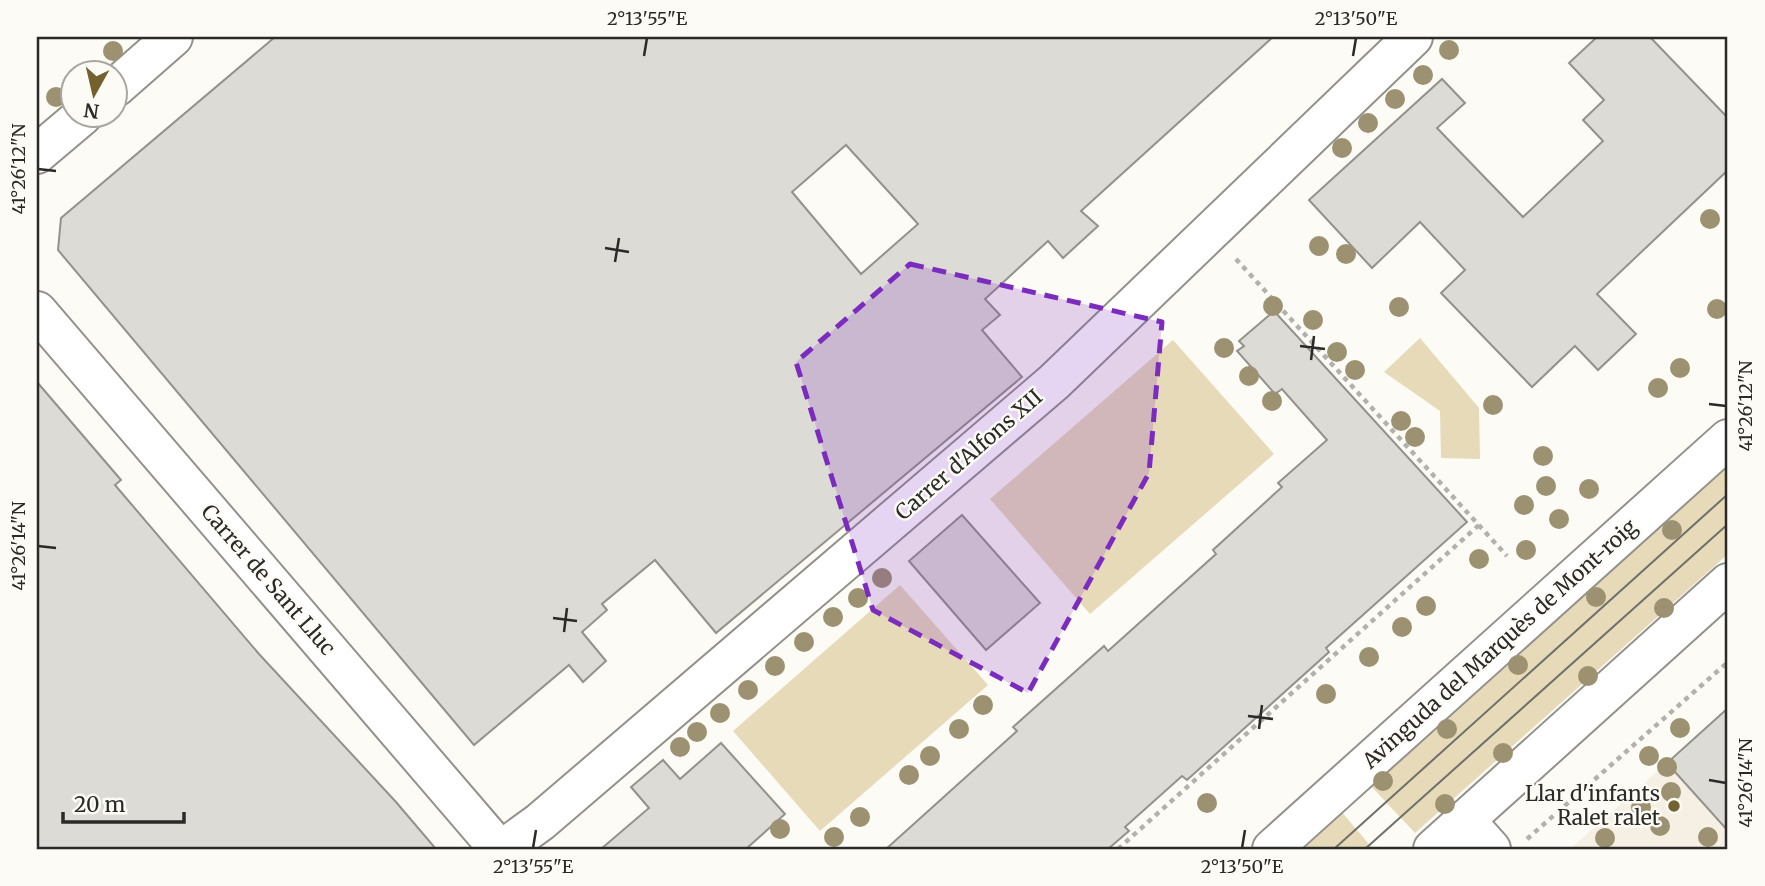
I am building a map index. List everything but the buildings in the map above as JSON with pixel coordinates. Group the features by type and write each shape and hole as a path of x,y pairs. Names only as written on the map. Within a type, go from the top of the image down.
{"street":[{"path":"130,75 173,37"},
{"name":"Carrer d'Alfons XII","path":"501,849 540,822 1054,382 1413,37"},
{"path":"37,154 65,130"},
{"name":"Carrer de Sant Lluc","path":"37,311 501,849"},
{"name":"Avinguda del Marquès de Mont-roig","path":"1272,849 1728,439"},
{"path":"1433,849 1728,583"},
{"path":"1466,821 1505,848"}],"path":[{"path":"1234,257 1507,556"},
{"path":"1118,849 1479,525"},
{"path":"1505,848 1728,662"}],"highlighted area":[{"path":"910,264 1162,322 1149,473 1028,693 873,610 796,362"}],"shaded area":[{"path":"1420,338 1479,408 1480,459 1441,458 1440,411 1384,372"},
{"path":"1173,340 1274,454 1090,614 990,499"},
{"path":"1728,463 1728,554 1415,833 1370,785"},
{"path":"900,585 988,685 820,831 733,731"},
{"name":"Llar d'infants Ralet ralet","path":"1728,708 1728,849 1570,849 1667,763"},
{"path":"1340,810 1373,849 1297,849"}],"tram line":[{"path":"1334,849 1728,494"},
{"path":"1365,849 1728,524"}],"place":[{"name":"Llar d'infants Ralet ralet","path":"1674,806"}]}
